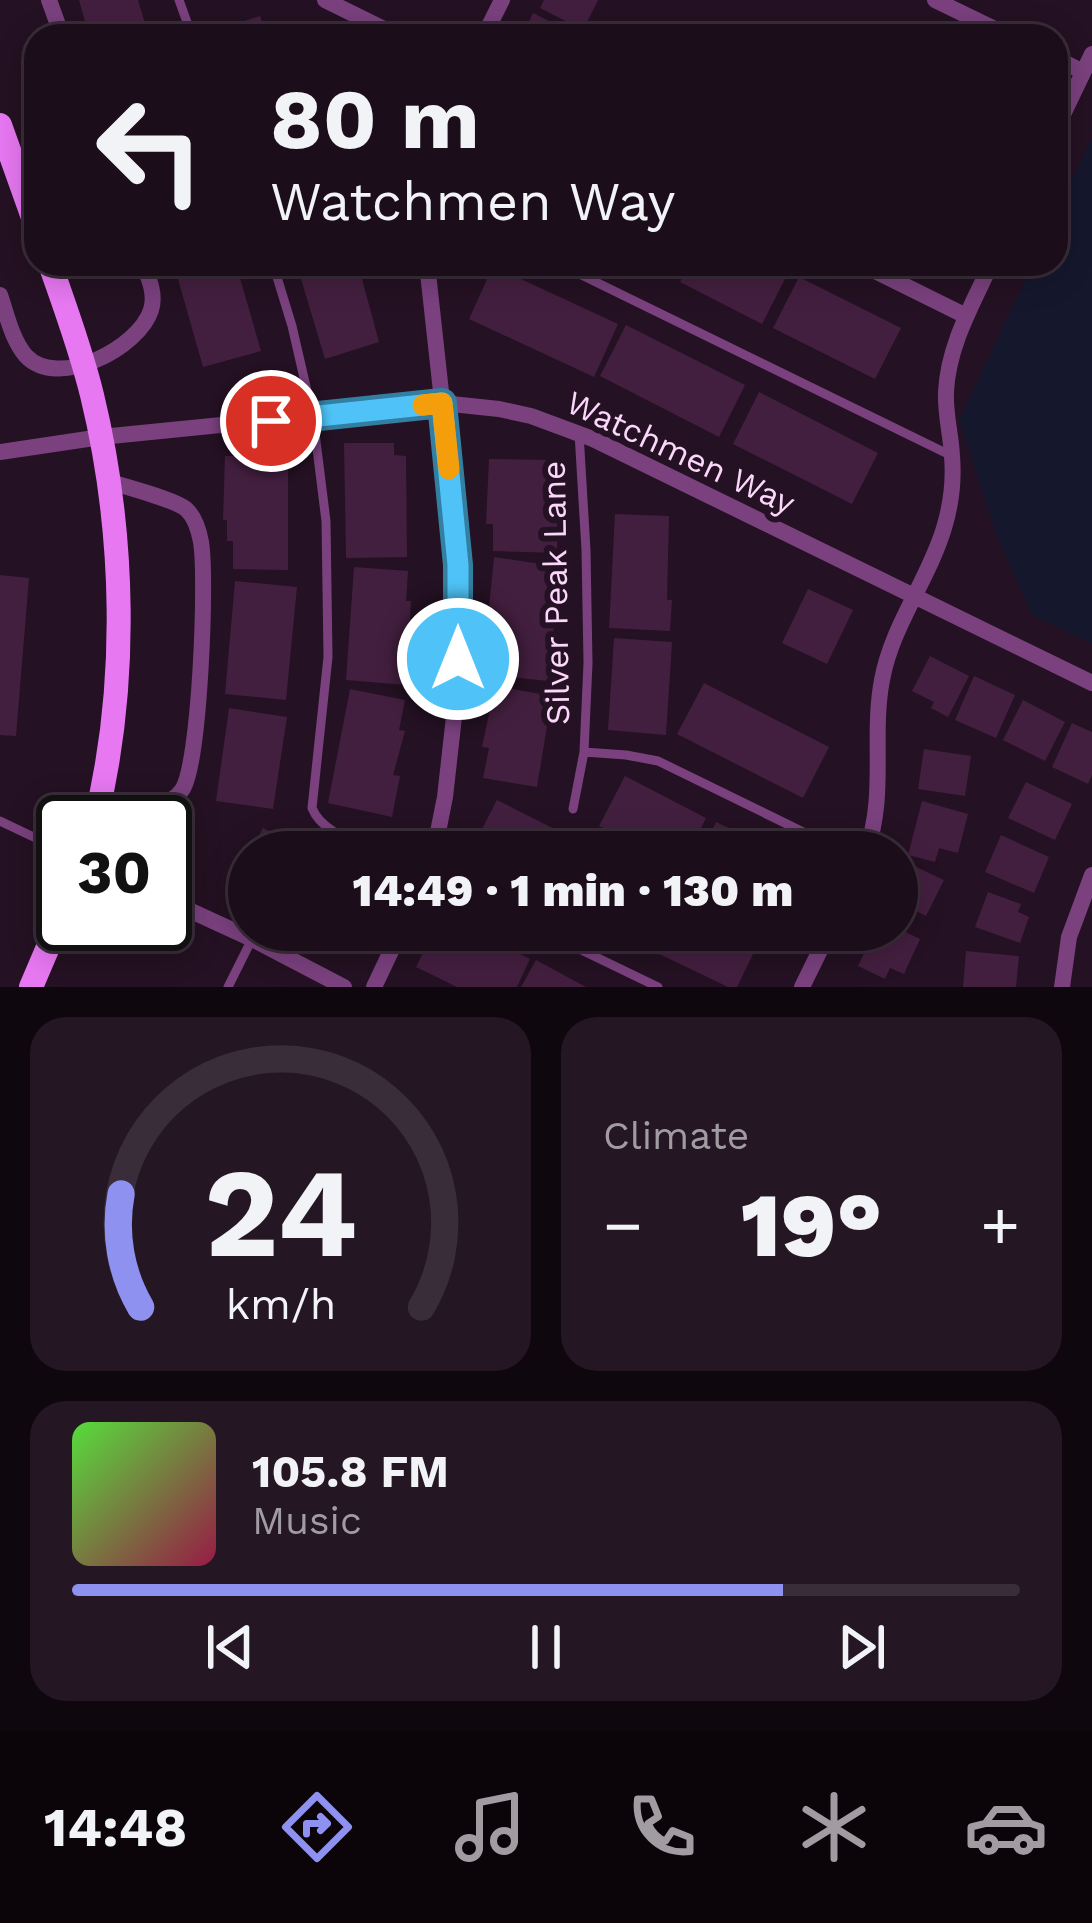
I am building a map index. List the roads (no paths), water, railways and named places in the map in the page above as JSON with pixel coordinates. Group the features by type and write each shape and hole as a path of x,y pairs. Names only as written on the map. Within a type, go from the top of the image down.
{"main road":[{"path":"0,125 24,192"},
{"path":"54,276 84,365 108,481 118,602 117,680 101,795"},
{"path":"31,987 46,951"}],"street":[{"path":"325,0 374,24"},
{"path":"935,0 985,24"},
{"path":"1068,104 1092,54"},
{"path":"1068,64 1083,72"},
{"path":"0,295 18,345 43,367 63,370 115,348 148,317 153,297 147,276"},
{"path":"428,276 457,547 459,639 456,699 438,831"},
{"path":"885,276 966,316"},
{"path":"871,831 878,803 882,678 899,624 944,530 952,481 948,375 956,342 985,276"},
{"name":"Watchmen Way","path":"0,452 101,437 442,403 499,409 579,433 1092,683"},
{"path":"108,481 185,508 202,546 201,672 189,776 178,795"},
{"path":"1062,987 1069,937 1092,875"},
{"path":"192,911 228,928"},
{"path":"275,951 344,987"},
{"path":"374,987 391,951"},
{"path":"802,987 820,951"}],"lane":[{"path":"277,276 313,417 326,521 325,705 312,808 323,826 334,831"},
{"path":"584,276 952,456"},
{"name":"Silver Peak Lane","path":"573,809 584,752 588,663 579,433"},
{"name":"Silver Peak Lane","path":"584,752 658,761 801,831"},
{"path":"0,821 36,838"},
{"path":"228,987 246,951"},
{"path":"583,951 658,987"}]}
